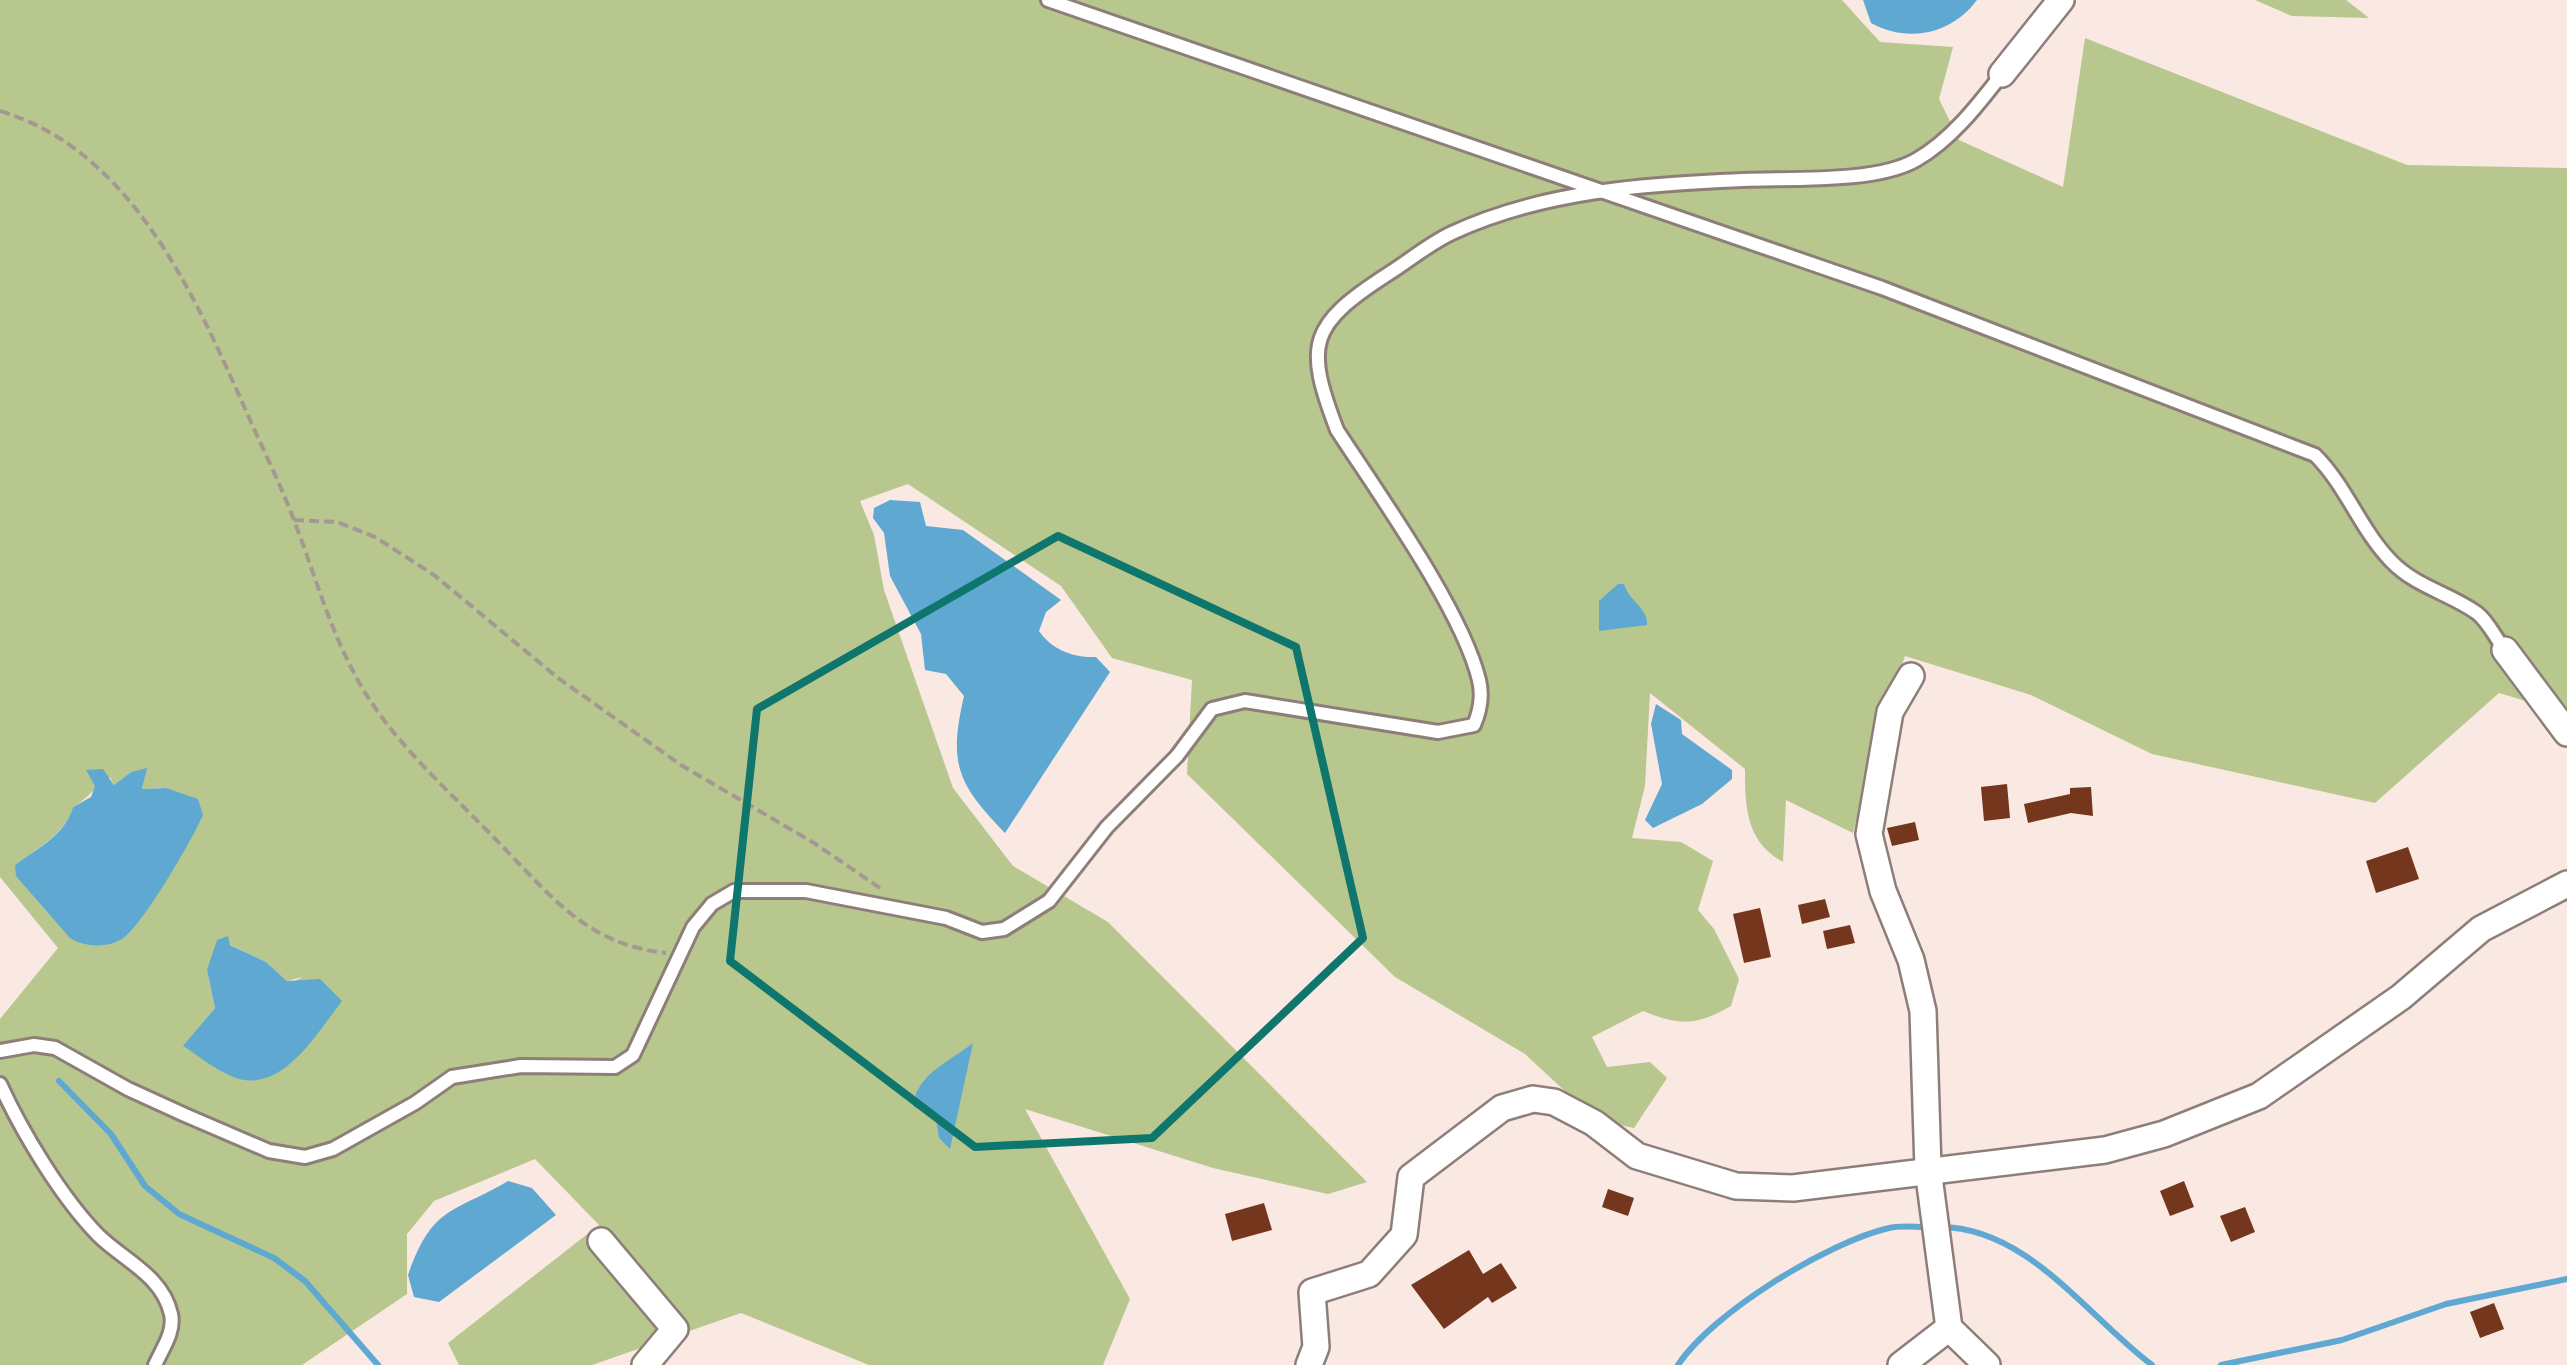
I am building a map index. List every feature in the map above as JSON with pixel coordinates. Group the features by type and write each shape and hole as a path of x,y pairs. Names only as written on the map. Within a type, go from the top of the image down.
{"street":[{"path":"2002,74 2061,0"},
{"path":"2504,650 2567,733"},
{"path":"1911,676 1890,712 1869,834 1882,891 1911,960 1922,1011 1928,1169 1949,1328 1987,1365"},
{"path":"1308,1365 1316,1348 1312,1292 1369,1274 1404,1235 1411,1176 1502,1108 1533,1099 1554,1102 1594,1123 1637,1156 1736,1186 1793,1188 1928,1169 2025,1163 2105,1150 2164,1134 2245,1102 2401,997 2481,929 2567,884"},
{"path":"601,1241 676,1328 644,1365"},
{"path":"1901,1365 1949,1328"}],"lane":[{"path":"1048,0 1882,288 2315,455 2336,475 2370,535 2392,562 2419,585 2479,614 2504,650"},
{"path":"0,1052 34,1046 55,1048 171,1108 269,1151 305,1157 333,1148 415,1103 452,1076 521,1066 616,1067 632,1055 702,916 734,891 806,891 946,918 982,932 1004,928 1048,901 1106,827 1176,756 1212,709 1245,701 1438,732 1474,725 1480,711 1480,682 1464,642 1337,430 1315,365 1316,348 1325,327 1368,288 1452,233 1592,191 1833,176 1915,161 1968,117 2002,74"},
{"path":"0,1084 14,1114 74,1205 99,1236 149,1277 164,1297 171,1330 154,1365"}],"path":[{"path":"0,111 36,122 91,162 132,205 191,288 294,520 352,670 411,750 561,908 599,936 639,949 680,955"},
{"path":"294,520 337,522 375,537 434,575 558,678 666,754 814,843 915,913"}],"highlighted area":[{"path":"1058,536 1296,647 1363,938 1152,1138 975,1147 730,961 757,709"}],"green space":[{"path":"0,0 1842,0 1880,42 1953,47 1939,99 1959,140 2063,187 2085,38 2407,165 2567,168 2567,713 2499,693 2375,803 2152,754 2031,695 1905,656 1874,748 1853,833 1786,800 1783,862 1761,844 1750,822 1745,769 1650,693 1645,786 1632,838 1681,842 1713,861 1698,910 1714,929 1739,979 1731,1006 1708,1017 1688,1022 1643,1011 1592,1037 1607,1067 1650,1062 1667,1078 1634,1128 1596,1120 1525,1054 1395,977 1187,774 1192,680 1112,658 1061,586 908,484 860,501 874,535 884,590 953,788 1013,866 1108,922 1367,1182 1328,1194 1213,1168 1025,1109 1130,1299 1103,1365 869,1365 741,1313 592,1365 459,1365 448,1343 599,1225 535,1159 434,1201 407,1234 407,1294 302,1365 0,1365 0,1019 58,948 0,877","holes":["146,770 142,789 166,788 202,815 127,935 15,865 57,833 73,807 110,777 114,785 131,772","228,937 229,944 266,962 287,981 302,977 184,1046 215,1008 207,970"]},
{"path":"2255,0 2346,0 2369,18 2292,16"}],"water":[{"path":"1863,0 1977,0 1955,21 1914,34 1871,23"},
{"path":"890,500 920,502 926,526 963,530 1061,600 1046,612 1039,631 1064,652 1096,657 1110,672 1005,833 977,801 961,772 957,740 964,696 946,674 925,670 921,634 890,576 884,533 873,518 874,508"},
{"path":"1618,584 1624,584 1645,614 1647,625 1599,631 1599,601"},
{"path":"1656,704 1681,720 1682,734 1732,770 1732,779 1702,804 1653,828 1645,820 1662,784 1651,724"},
{"path":"147,768 142,789 166,788 198,799 203,815 168,878 128,934 107,944 76,941 16,876 15,865 50,840 73,807 91,797 95,786 86,770 103,769 114,785 131,772"},
{"path":"228,936 230,945 266,962 287,981 320,979 342,1001 296,1059 266,1078 231,1076 183,1046 215,1008 207,970 217,940"},
{"path":"973,1043 950,1149 939,1138 936,1119 913,1106 928,1076"},
{"path":"508,1181 532,1188 556,1215 439,1302 414,1297 408,1275 426,1235 446,1214"}],"building":[{"path":"2007,784 2010,818 1984,821 1981,787"},
{"path":"2091,787 2093,816 2071,813 2028,823 2024,804 2070,794 2070,788"},
{"path":"1915,822 1919,840 1892,846 1887,828"},
{"path":"2408,847 2419,879 2376,893 2366,861"},
{"path":"1825,899 1830,917 1802,924 1798,905"},
{"path":"1760,908 1771,957 1744,963 1733,914"},
{"path":"1850,925 1855,943 1827,949 1823,931"},
{"path":"2184,1181 2194,1207 2170,1216 2160,1191"},
{"path":"1608,1189 1634,1198 1628,1216 1602,1207"},
{"path":"1264,1203 1272,1230 1232,1241 1225,1214"},
{"path":"2245,1207 2255,1232 2231,1242 2220,1216"},
{"path":"1469,1250 1483,1274 1501,1263 1517,1288 1492,1303 1488,1297 1444,1329 1411,1285"},
{"path":"2494,1303 2504,1329 2480,1338 2470,1312"}],"waterway":[{"path":"59,1081 111,1134 145,1186 179,1214 274,1258 305,1281 378,1365"},
{"path":"1678,1365 1694,1345 1744,1302 1804,1264 1889,1228 1927,1227"},
{"path":"1940,1227 1971,1231 2028,1258 2152,1365"},
{"path":"2221,1365 2342,1340 2446,1304 2567,1279"}]}
